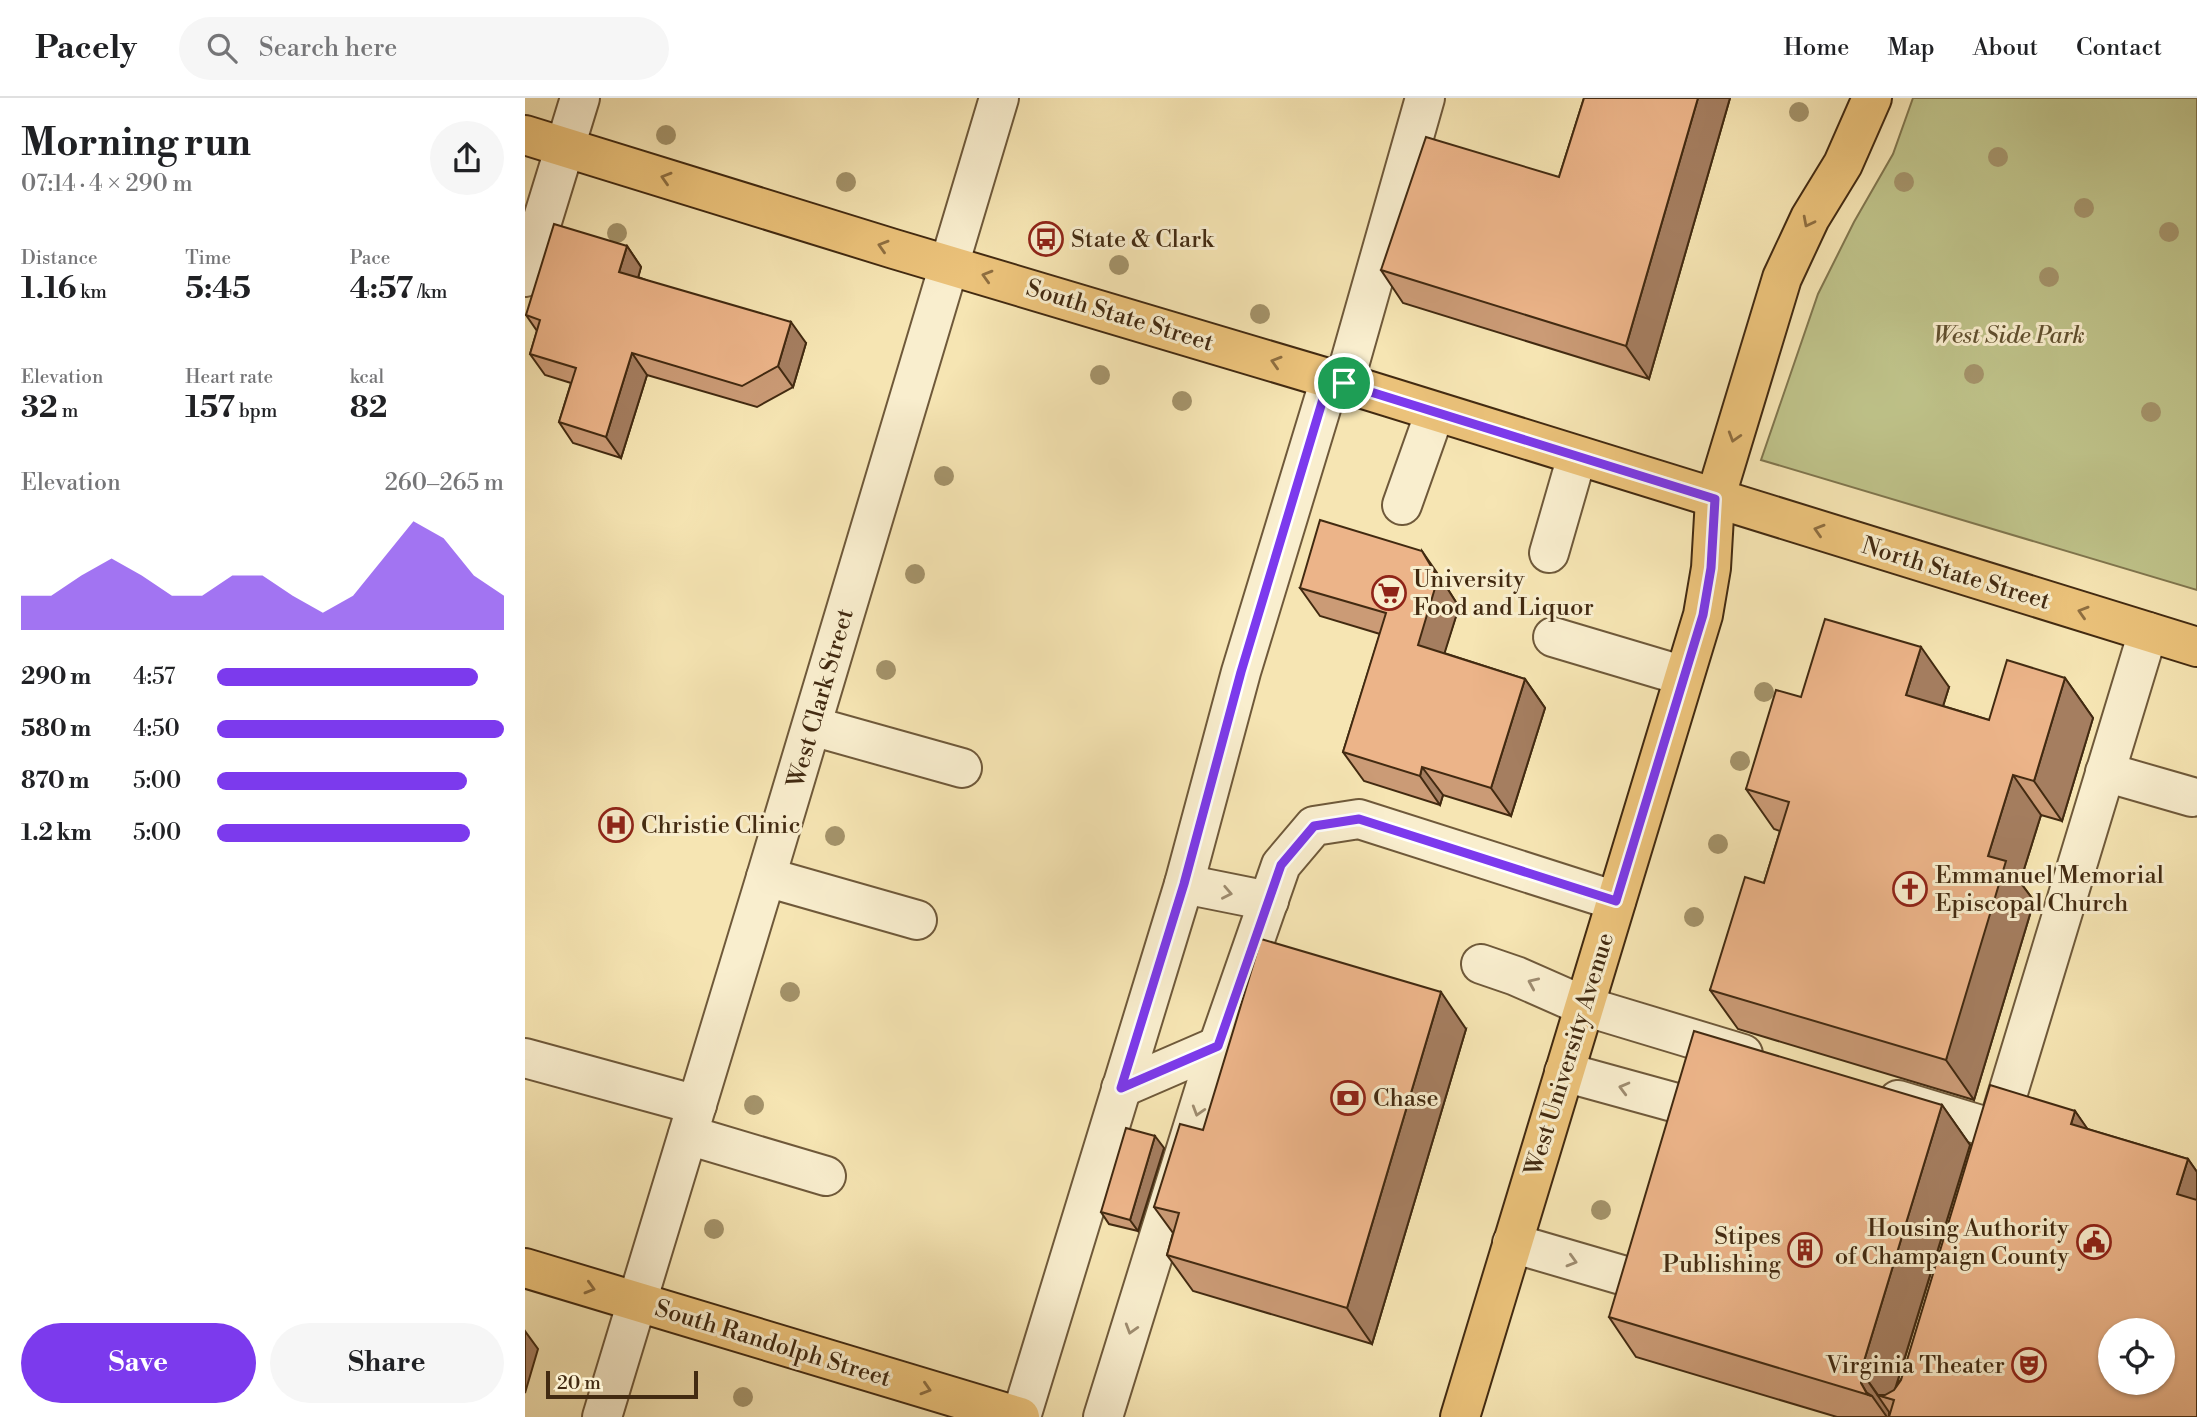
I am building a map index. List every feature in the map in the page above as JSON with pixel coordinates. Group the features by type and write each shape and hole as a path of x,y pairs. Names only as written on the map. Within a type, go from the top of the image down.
{"main road":[{"name":"West University Avenue","path":"1460,1417 1705,603 1711,568 1715,499 1782,278 1810,218 1843,164 1872,98"},
{"name":"South State Street","path":"525,135 1337,381 1715,499"},
{"name":"North State Street","path":"1715,499 2197,647"},
{"name":"South Randolph Street","path":"525,1268 1016,1416"}],"street":[{"path":"525,277 580,98"},
{"name":"West Clark Street","path":"602,1417 999,98"},
{"path":"1016,1416 1184,884 1241,672 1337,381 1425,98"},
{"path":"1402,505 1435,412"},
{"path":"1549,553 1577,456"},
{"path":"1985,1169 2148,632"},
{"path":"1553,637 1684,676"},
{"path":"812,726 962,768"},
{"path":"2105,772 2192,797"},
{"path":"1104,1417 1218,1046 1281,865 1314,826 1359,819 1616,901"},
{"path":"766,877 918,920"},
{"path":"1184,884 1269,901"},
{"path":"1481,964 1516,976 1584,1006 1782,1066"},
{"path":"1121,1088 1218,1046"},
{"path":"525,1058 692,1120 826,1176"},
{"path":"1564,1072 1684,1105"},
{"path":"1863,1090 1997,1130"},
{"path":"1512,1243 1632,1278"}],"green space":[{"name":"West Side Park","path":"1913,98 2197,98 2197,590 1761,460 1818,294 1854,222 1893,154"}],"building":[{"path":"1584,98 1698,98 1626,346 1381,270 1426,137 1559,177"},
{"path":"554,224 627,246 619,272 791,322 778,366 742,386 632,353 606,437 559,422 576,368 530,354 540,320 526,315"},
{"path":"1320,520 1422,551 1438,578 1418,645 1525,679 1491,788 1422,767 1420,776 1343,752 1386,613 1300,588"},
{"name":"Emmanuel Memorial Episcopal Church","path":"1825,619 1921,647 1906,695 1989,720 2007,660 2065,678 2034,781 2013,775 1988,856 2006,861 1946,1060 1710,990 1745,877 1764,883 1789,802 1746,789 1776,690 1801,697"},
{"name":"Chase","path":"1261,939 1441,992 1347,1308 1167,1255 1179,1213 1154,1207 1180,1124 1203,1130"},
{"name":"Stipes Publishing","path":"1694,1031 1942,1105 1861,1371 1861,1383 1872,1396 1609,1317"},
{"path":"1990,1085 2075,1111 2071,1124 2188,1159 2177,1194 2197,1200 2197,1417 1889,1417 1894,1400 1877,1395 1885,1395 1894,1390 1901,1380"},
{"path":"1126,1128 1155,1136 1130,1220 1101,1212"}],"place":[{"name":"State & Clark","path":"1046,239"},
{"name":"University Food and Liquor","path":"1389,593"},
{"name":"Christie Clinic","path":"616,825"},
{"name":"Emmanuel Memorial Episcopal Church","path":"1910,889"},
{"name":"Chase","path":"1348,1098"},
{"name":"Housing Authority of Champaign County","path":"2094,1242"},
{"name":"Stipes Publishing","path":"1805,1250"},
{"name":"Virginia Theater","path":"2029,1365"}],"route":[{"path":"1329,379 1344,383 1715,499 1711,568 1703,615 1616,901 1359,819 1314,826 1281,865 1218,1046 1121,1088 1184,884 1241,672 1329,379"}]}
